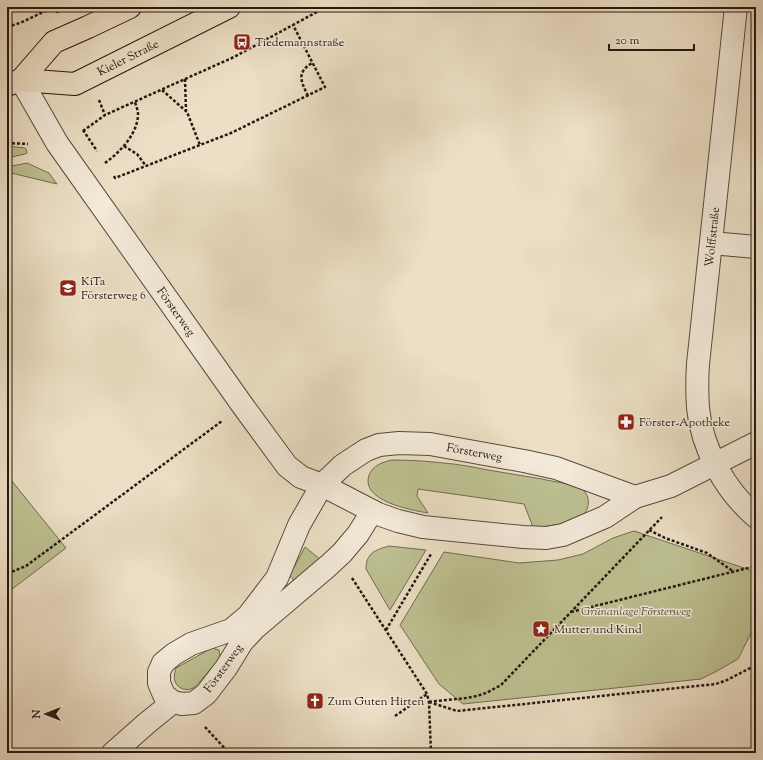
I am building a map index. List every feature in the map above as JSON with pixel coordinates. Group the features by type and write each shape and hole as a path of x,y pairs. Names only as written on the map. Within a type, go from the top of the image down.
{"main road":[{"path":"14,82 54,42 130,7"},
{"name":"Kieler Straße","path":"14,82 75,84 229,7"}],"street":[{"name":"Wolffstraße","path":"715,464 707,446 702,427 698,409 697,386 736,7"},
{"name":"Försterweg","path":"14,82 243,406 287,466 301,477 322,485 372,511 398,521 423,527 546,538 563,535 605,517 635,497 671,486 756,443"},
{"path":"711,243 756,247"},
{"name":"Försterweg","path":"372,511 358,534 342,553 255,628 242,642 226,668 206,694 194,703 182,704 173,702 164,695 159,683 159,672 163,662 191,644 231,630 248,616 277,578 299,525 322,485 343,465 366,450 379,445 399,443 430,444 517,459 556,468 635,497"},
{"path":"715,464 736,496 756,517"},
{"path":"114,753 173,702"}],"path":[{"path":"7,27 20,23 54,7"},
{"path":"77,134 105,115 234,57 326,7"},
{"path":"112,173 115,178 231,133 325,87 293,25"},
{"path":"308,96 301,77 302,72 312,63"},
{"path":"185,79 186,112 200,145"},
{"path":"162,90 186,112"},
{"path":"97,93 105,115"},
{"path":"108,168 105,163 116,155 133,132 138,115 135,102"},
{"path":"83,130 101,157"},
{"path":"124,146 138,154 146,166"},
{"path":"7,572 26,566 243,406"},
{"path":"429,702 471,697 485,693 501,685 675,502 671,486"},
{"path":"386,630 446,529"},
{"path":"649,530 665,538 707,553 734,572"},
{"path":"337,558 348,571 427,694 429,702 431,753"},
{"path":"570,612 756,566"},
{"path":"429,702 457,711 716,684 756,666"},
{"path":"395,716 427,694"},
{"path":"205,726 229,753"}],"green space":[{"path":"7,146 25,148 27,153 7,158"},
{"path":"27,163 49,173 57,184 7,172 7,167"},
{"path":"392,460 424,461 460,465 567,484 584,491 588,497 588,505 586,512 583,515 567,522 538,527 533,527 524,504 418,489 417,496 428,513 399,507 379,498 368,484 369,475 376,466"},
{"path":"7,475 66,548 7,593"},
{"name":"Grünanlage Försterweg","path":"634,531 756,572 756,623 738,659 701,679 463,704 439,684 400,625 444,552 519,563 558,560 583,554 613,538"},
{"path":"389,546 426,550 390,610 366,569 366,564 372,553"},
{"path":"305,547 321,560 294,580 291,577 291,573"},
{"path":"212,648 219,650 220,656 202,679 191,689 185,689 178,686 174,677 176,668"}],"place":[{"name":"Tiedemannstraße","path":"242,42"},
{"name":"KiTa Försterweg 6","path":"68,288"},
{"name":"Förster-Apotheke","path":"626,422"},
{"name":"Mutter und Kind","path":"541,629"},
{"name":"Zum Guten Hirten","path":"315,701"}]}
